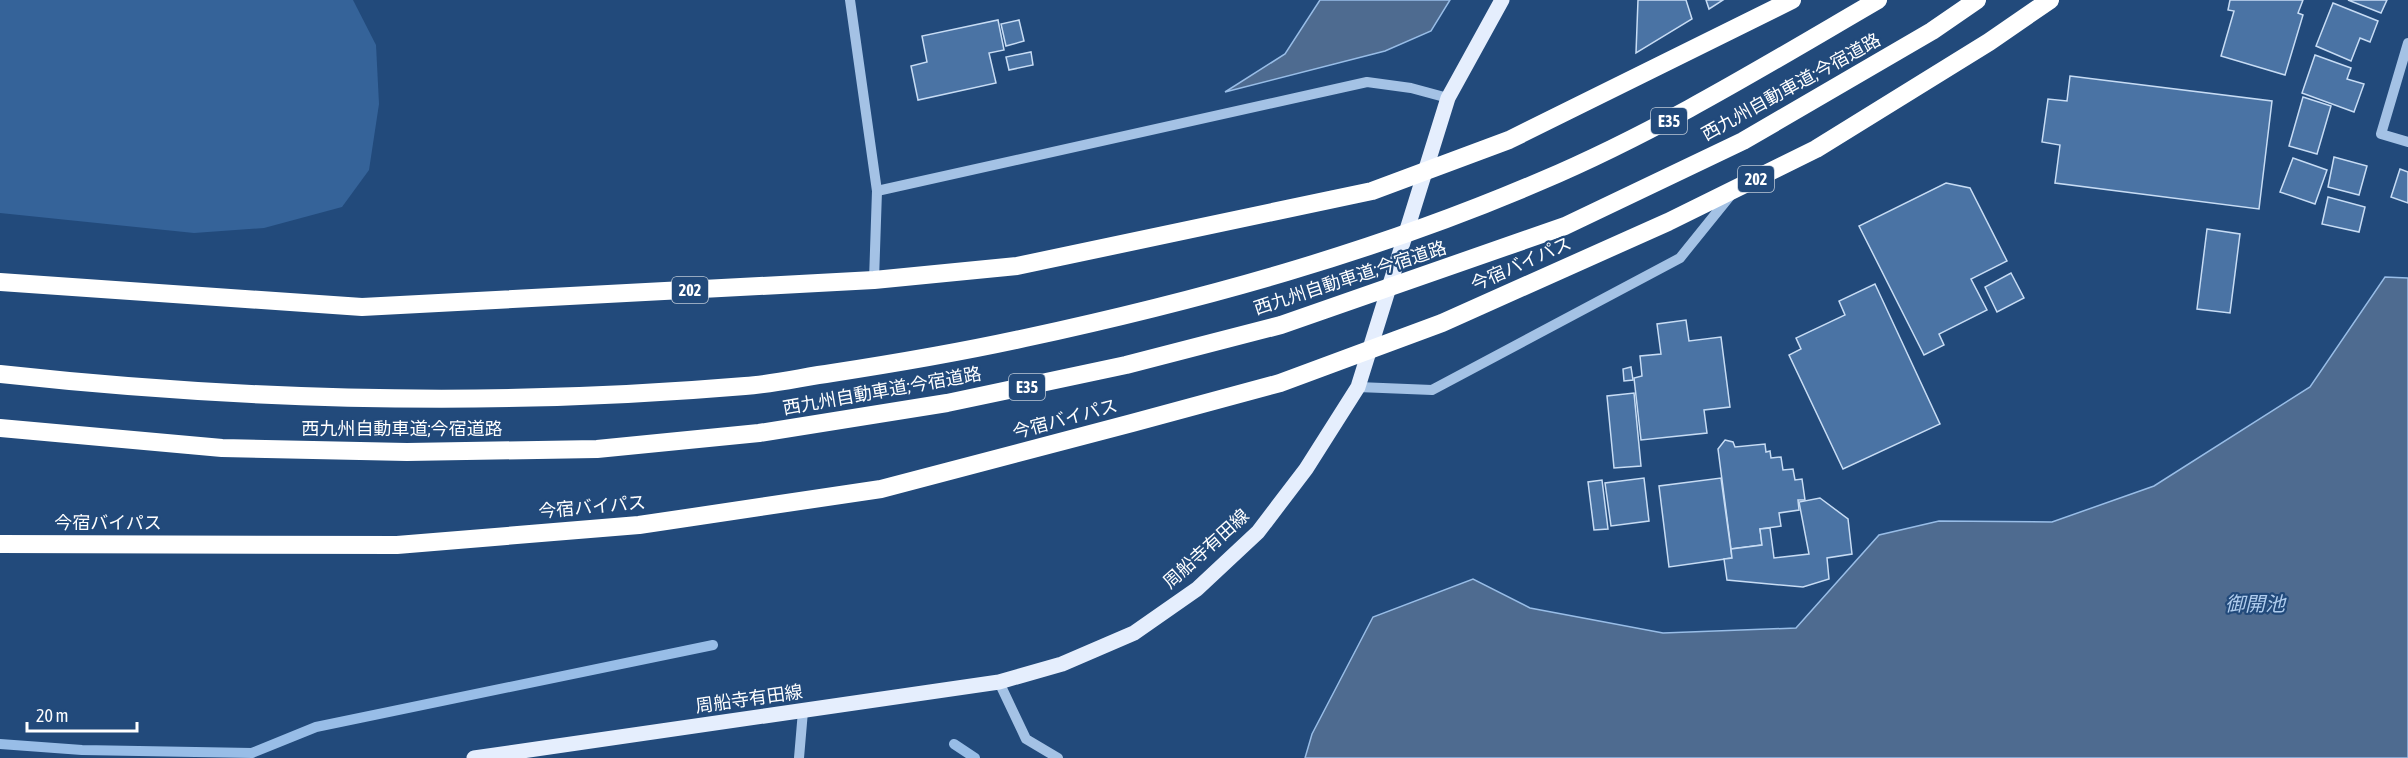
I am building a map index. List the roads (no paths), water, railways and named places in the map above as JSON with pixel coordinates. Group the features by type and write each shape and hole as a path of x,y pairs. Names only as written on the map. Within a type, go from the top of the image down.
{"highway":[{"name":"202","path":"0,282 362,307 874,280 1017,266 1372,191 1509,140 1792,0"},
{"name":"西九州自動車道;今宿道路","path":"0,374 218,391 413,400 591,396 750,386 944,355 1129,315 1305,266 1448,219 1544,180 1672,120 1878,0"},
{"name":"西九州自動車道;今宿道路","path":"0,428 222,448 407,452 597,449 759,433 947,404 1126,366 1281,324 1565,226 1743,141 1932,32 1977,0"},
{"name":"今宿バイパス","path":"0,544 397,545 639,525 881,489 1280,383 1442,322 1668,222 1816,148 1989,42 2050,0"}],"main road":[{"name":"周船寺有田線","path":"474,758 999,682 1062,664 1134,633 1197,589 1258,532 1306,469 1358,387 1448,98 1502,0"}],"street":[{"path":"850,0 877,191 874,280"},
{"path":"2408,43 2381,134 2408,142"},
{"path":"877,191 1367,82 1411,88 1448,98"},
{"path":"1358,387 1432,390 1680,258 1736,189"},
{"path":"999,682 1026,739 1058,758"},
{"path":"799,758 803,711"}],"water":[{"path":"1320,0 1450,0 1431,31 1385,51 1225,92 1285,54"},
{"name":"御開池","path":"2385,277 2408,278 2408,758 1305,758 1312,734 1373,617 1473,579 1530,608 1663,633 1796,628 1879,535 1939,521 2052,522 2154,486 2310,387"}],"waterway":[{"path":"0,744 82,750 252,753 316,727 713,645"},
{"path":"954,744 975,758"}]}
